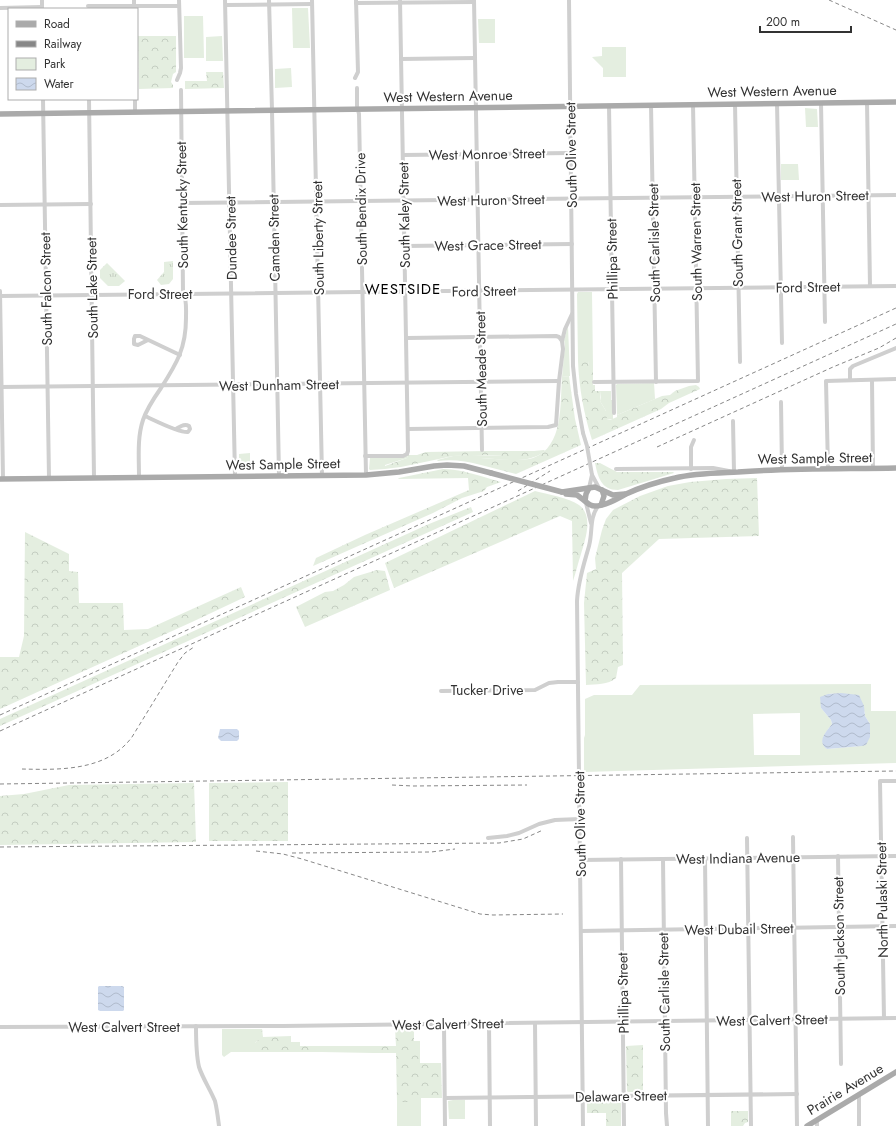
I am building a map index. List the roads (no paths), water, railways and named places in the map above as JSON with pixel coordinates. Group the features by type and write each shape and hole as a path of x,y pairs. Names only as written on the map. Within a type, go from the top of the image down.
{"main road":[{"name":"West Western Avenue","path":"0,114 896,102"},
{"name":"West Sample Street","path":"1,479 366,475 447,465 464,466 562,492 568,495 576,495 586,502"},
{"name":"West Sample Street","path":"600,489 613,495 625,494 677,478 734,472 896,468"},
{"path":"592,487 600,489 603,499 599,506 592,506 586,502 586,494 589,488 592,487"},
{"name":"West Sample Street","path":"562,492 589,488"},
{"name":"West Sample Street","path":"599,506 616,500 625,494"},
{"name":"Prairie Avenue","path":"807,1126 817,1123 896,1072"}],"street":[{"path":"0,8 42,8 42,0"},
{"path":"88,0 88,8 179,6"},
{"path":"134,0 134,7"},
{"path":"177,80 180,73 179,0"},
{"name":"South Olive Street","path":"569,0 570,153 575,386 592,474 600,489"},
{"name":"South Kaley Street","path":"365,456 403,456 407,454 408,451 400,1"},
{"path":"355,78 358,72 356,2 474,1"},
{"name":"South Meade Street","path":"474,1 482,450"},
{"path":"226,2 312,2"},
{"name":"Dundee Street","path":"226,2 235,476"},
{"name":"Camden Street","path":"269,2 279,476"},
{"name":"South Liberty Street","path":"312,2 322,476"},
{"path":"401,59 475,58"},
{"name":"South Bendix Drive","path":"357,88 359,114 366,475"},
{"name":"South Kentucky Street","path":"139,477 139,440 141,425 150,405 163,386 180,355 186,328 180,90"},
{"name":"South Falcon Street","path":"43,100 49,478"},
{"name":"South Lake Street","path":"89,100 94,478"},
{"path":"135,100 135,112"},
{"path":"867,102 870,286"},
{"path":"777,103 782,343"},
{"path":"821,103 824,322"},
{"name":"South Warren Street","path":"656,382 698,381 694,104"},
{"name":"South Grant Street","path":"735,104 740,362"},
{"name":"South Carlisle Street","path":"652,105 656,382"},
{"name":"Phillipa Street","path":"609,106 614,413"},
{"name":"West Monroe Street","path":"403,155 570,153"},
{"name":"West Huron Street","path":"182,203 896,195"},
{"path":"0,205 90,204"},
{"name":"West Grace Street","path":"405,246 572,244"},
{"name":"Ford Street","path":"0,296 896,286"},
{"path":"0,291 1,479"},
{"name":"South Olive Street","path":"482,428 548,427 556,425 563,349 562,341 573,311"},
{"path":"407,338 556,336 565,332"},
{"path":"556,336 562,341"},
{"path":"148,340 180,355"},
{"path":"850,380 850,369 853,366 896,348"},
{"path":"828,469 826,381 896,379"},
{"path":"872,380 873,469"},
{"name":"West Dunham Street","path":"1,388 559,382"},
{"path":"594,382 656,382"},
{"path":"781,402 782,470"},
{"path":"145,416 176,429"},
{"path":"733,421 734,472"},
{"path":"408,429 482,428"},
{"path":"691,469 691,447 694,440"},
{"name":"West Sample Street","path":"616,469 713,468 734,472"},
{"name":"South Olive Street","path":"589,488 592,474"},
{"name":"South Olive Street","path":"583,1126 578,593 580,577 591,538 591,524 586,502"},
{"name":"South Olive Street","path":"591,524 594,513 599,506"},
{"name":"Tucker Drive","path":"441,691 534,690 549,683 578,682"},
{"name":"North Pulaski Street","path":"884,1018 880,781 896,781"},
{"path":"488,838 519,833 539,824 555,820 580,819"},
{"path":"793,837 797,1126"},
{"path":"747,838 751,1126"},
{"name":"South Jackson Street","path":"838,856 841,1064"},
{"name":"West Indiana Avenue","path":"581,860 896,856"},
{"path":"705,858 708,1126"},
{"name":"Phillipa Street","path":"621,859 624,1126"},
{"name":"South Carlisle Street","path":"663,859 667,1126"},
{"name":"West Dubail Street","path":"581,931 896,926"},
{"name":"West Calvert Street","path":"0,1027 444,1024 896,1018"},
{"path":"489,1023 490,1126"},
{"path":"535,1023 536,1126"},
{"path":"444,1024 445,1126"},
{"path":"196,1026 198,1062 201,1073 215,1102 219,1126"},
{"name":"Delaware Street","path":"445,1098 797,1094"},
{"path":"859,1095 859,1126"}],"water":[{"path":"841,693 859,695 864,706 865,716 870,724 870,737 866,745 827,749 822,743 822,739 832,724 831,720 821,708 820,697 828,694"},
{"path":"220,729 237,729 239,731 239,739 237,741 221,741 218,738"},
{"path":"99,986 124,987 123,1011 98,1010"}],"railway":[{"path":"829,0 896,30"},
{"path":"0,715 896,308"},
{"path":"0,731 896,324"},
{"path":"657,447 833,367 879,348 896,338"},
{"path":"518,491 550,471"},
{"path":"22,769 52,769 82,766 110,756 122,748 132,737 178,662 185,653 194,647"},
{"path":"0,784 896,771"},
{"path":"392,785 527,785"},
{"path":"0,847 499,843 523,839 543,830"},
{"path":"292,853 431,852 455,849"},
{"path":"256,851 283,854 302,859 480,914 563,914"}],"district":[{"name":"WESTSIDE","path":"403,289"}]}
